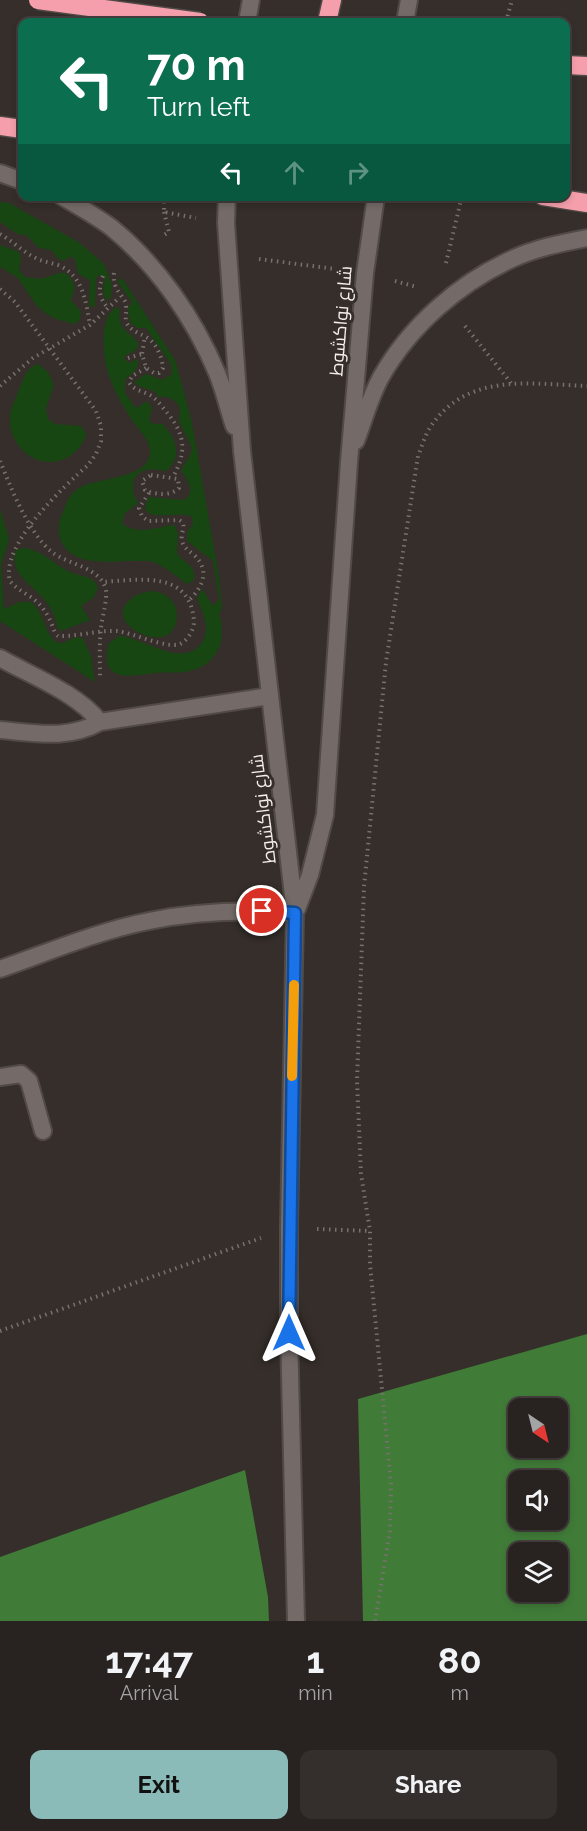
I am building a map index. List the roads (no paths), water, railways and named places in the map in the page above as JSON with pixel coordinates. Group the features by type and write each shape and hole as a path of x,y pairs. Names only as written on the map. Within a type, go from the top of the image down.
{"highway":[{"path":"38,0 171,18"},
{"path":"328,18 332,0"},
{"path":"570,64 587,66"},
{"path":"0,126 18,128"},
{"path":"570,200 587,202"}],"street":[{"path":"248,18 250,0"},
{"path":"406,18 409,0"},
{"path":"0,173 18,180"},
{"path":"69,201 112,229 151,268 190,319 218,375 242,451"},
{"name":"شارع نواكشوط","path":"227,201 226,223 242,451 295,913"},
{"name":"شارع نواكشوط","path":"295,913 310,875 325,815 349,462 365,273 375,201"},
{"path":"349,462 380,379 398,350 442,297 512,259 550,245 587,238"},
{"path":"0,658 75,699 93,713 100,722"},
{"path":"0,730 69,734 86,730 100,722 270,696"},
{"path":"0,969 102,933 149,921 245,910 295,913 289,1333 296,1621"},
{"path":"0,1077 21,1074 29,1081 43,1131"}]}
